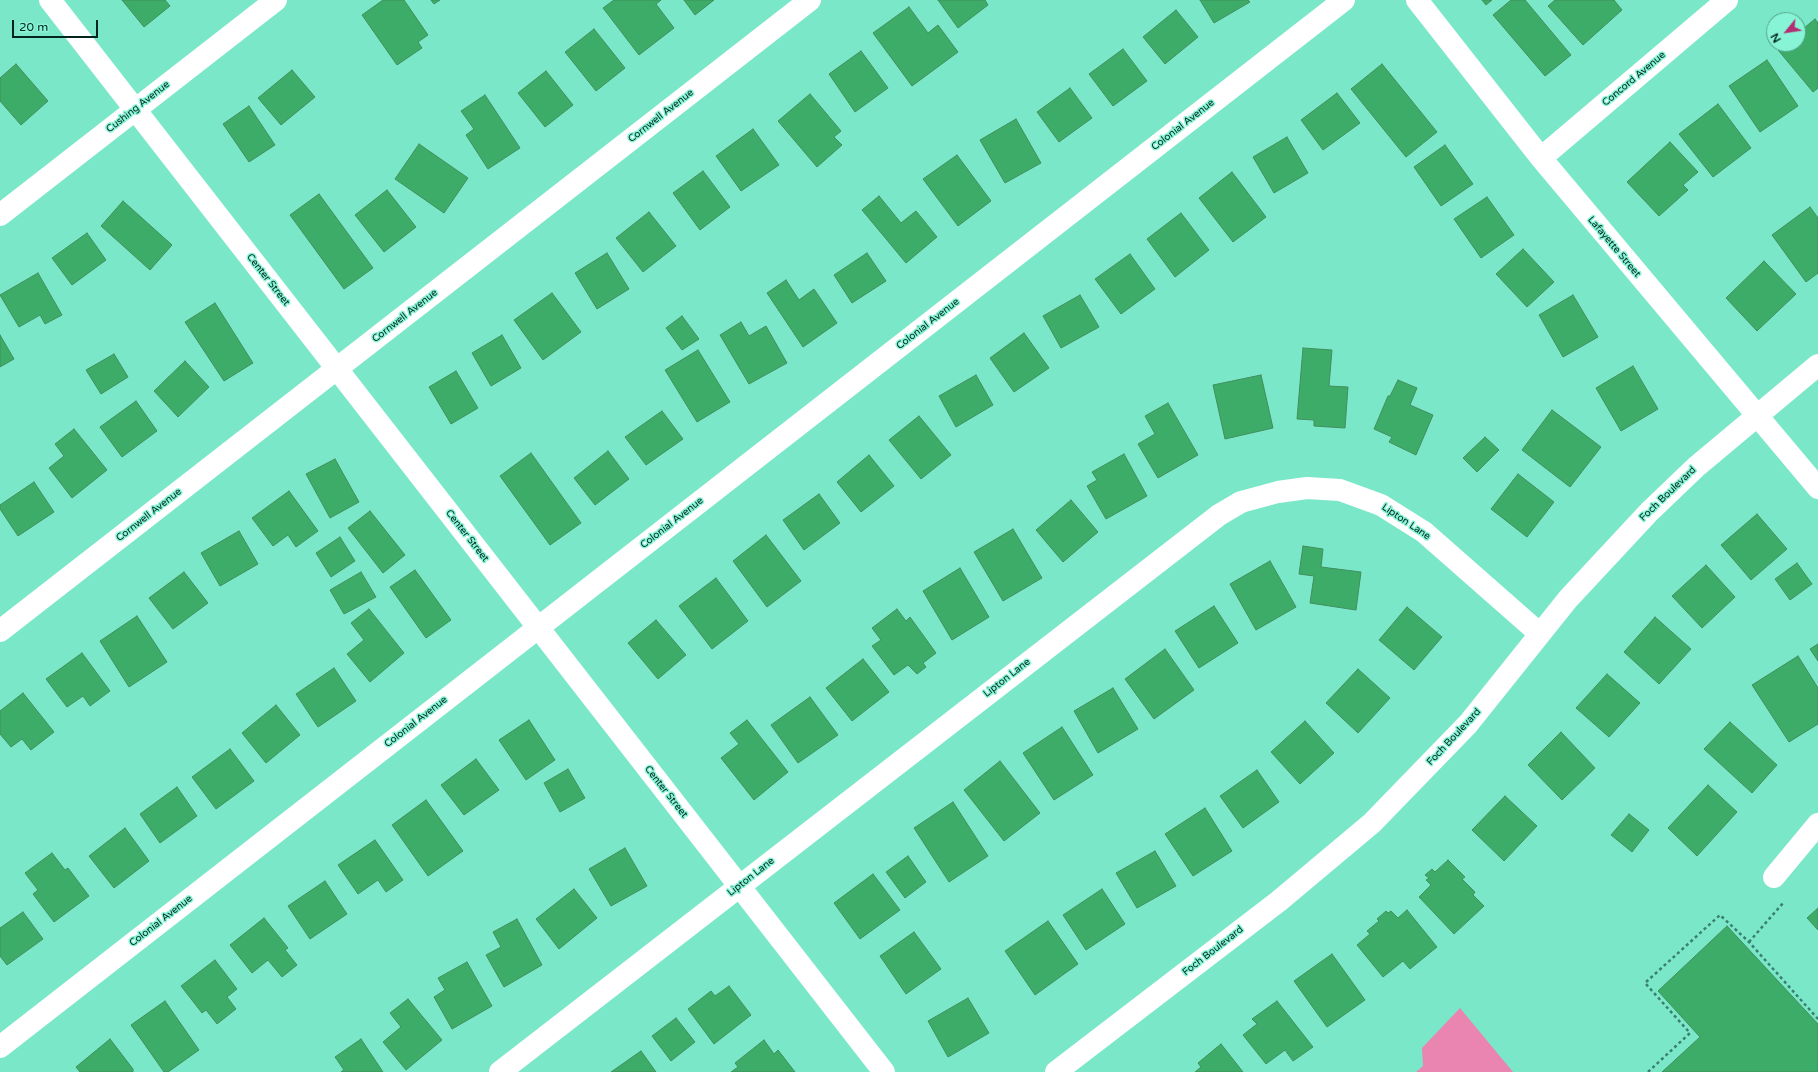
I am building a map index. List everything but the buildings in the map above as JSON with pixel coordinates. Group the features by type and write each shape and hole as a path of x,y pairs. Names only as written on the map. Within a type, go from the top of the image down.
{"street":[{"name":"Center Street","path":"50,0 884,1072"},
{"name":"Cushing Avenue","path":"0,215 276,0"},
{"name":"Cornwell Avenue","path":"0,631 810,0"},
{"name":"Colonial Avenue","path":"0,1047 1344,0"},
{"name":"Lafayette Street","path":"1417,0 1541,158 1818,488"},
{"name":"Concord Avenue","path":"1541,158 1727,0"},
{"name":"Foch Boulevard","path":"1056,1072 1279,901 1372,823 1468,724 1568,599 1649,512 1696,467 1818,365"},
{"name":"Lipton Lane","path":"500,1072 1219,515 1241,502 1278,492 1307,488 1340,490 1381,505 1424,532 1540,634"},
{"path":"1774,877 1818,824"}],"path":[{"path":"1749,942 1787,898"},
{"path":"1648,1072 1690,1033 1646,983 1720,915 1749,942 1818,1018"}],"shaded area":[{"path":"1460,1008 1513,1072 1416,1072 1423,1066 1422,1048"}]}
